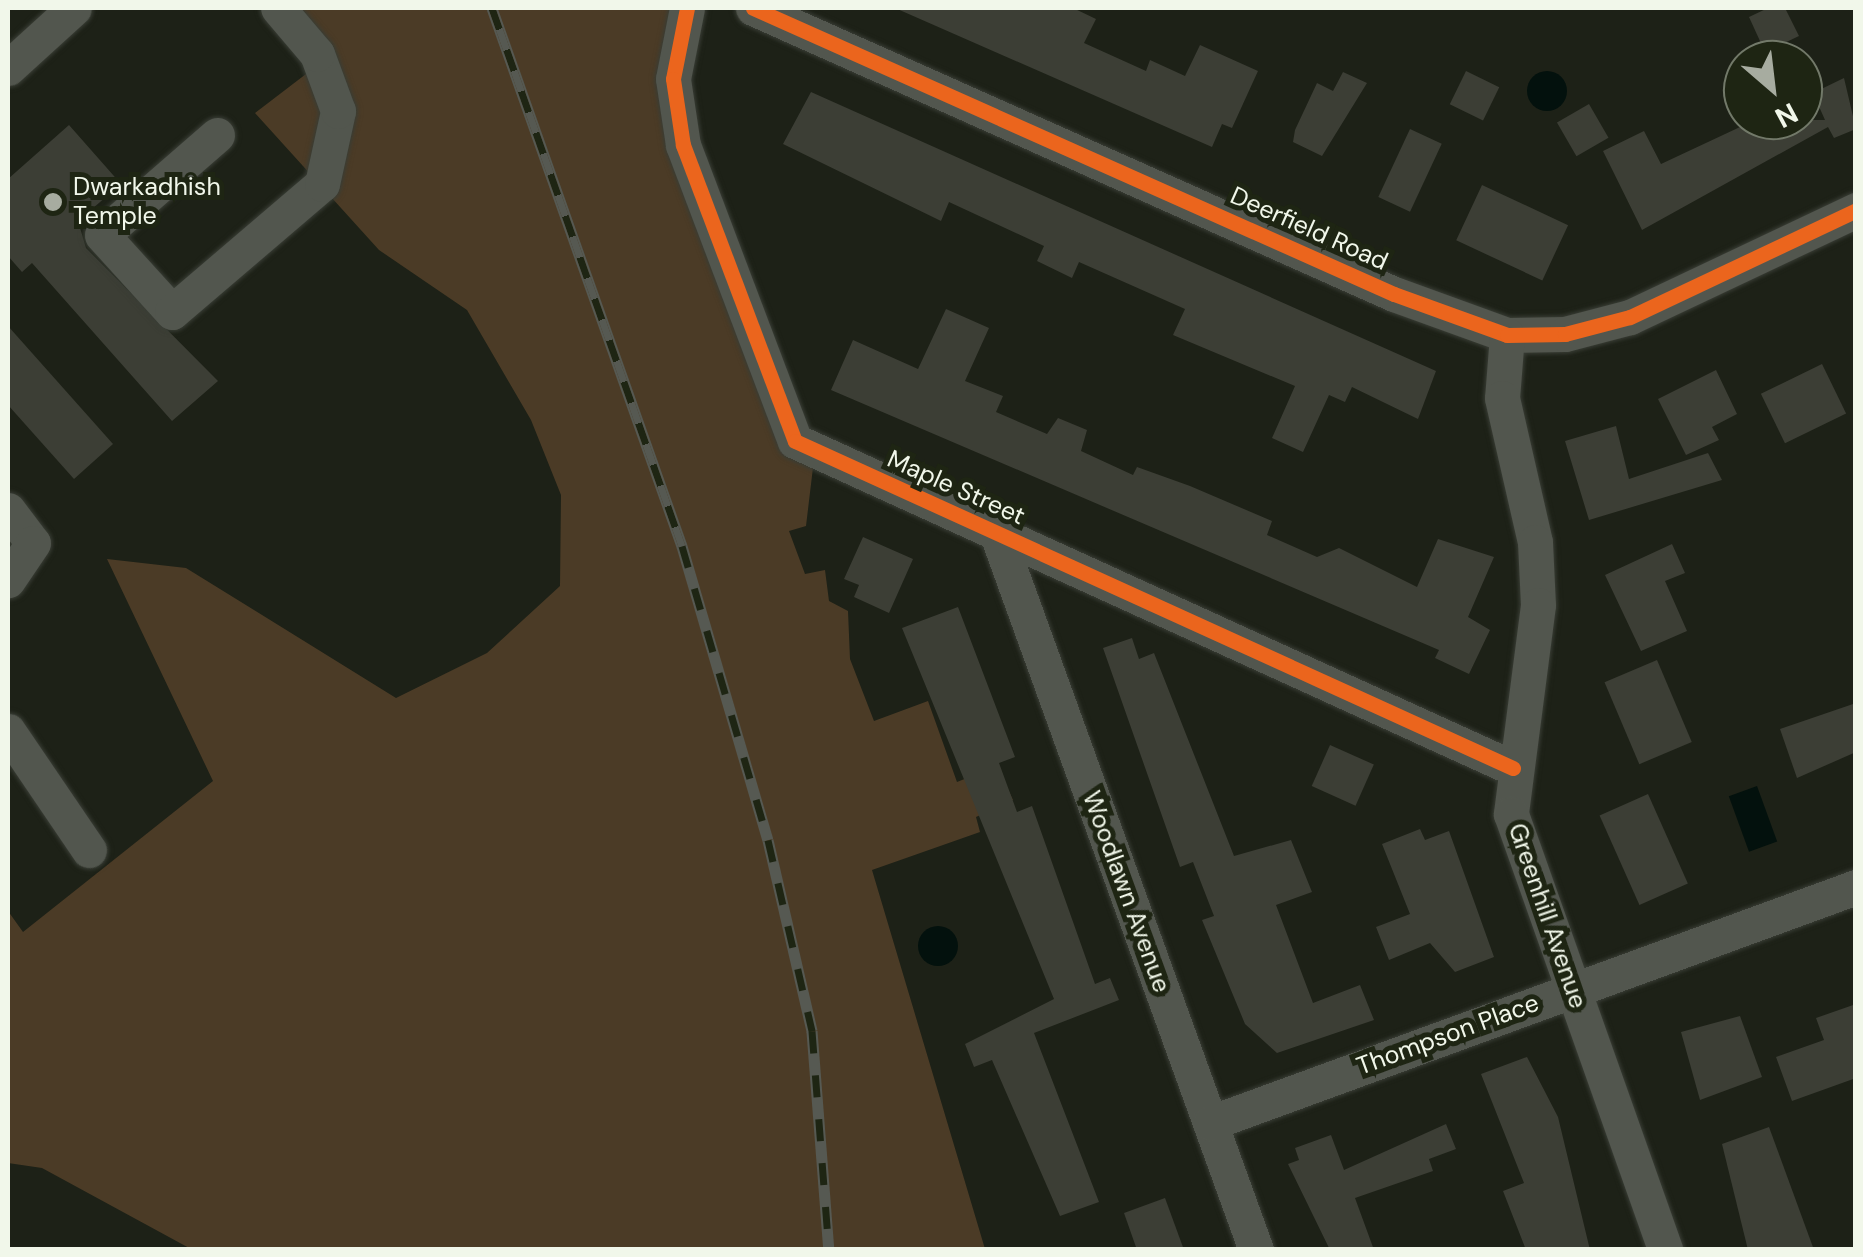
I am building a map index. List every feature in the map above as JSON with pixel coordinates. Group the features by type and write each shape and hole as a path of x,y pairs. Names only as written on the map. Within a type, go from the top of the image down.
{"street":[{"path":"8,68 74,8"},
{"path":"217,135 102,235 172,312 322,184 338,111 316,54 278,8"},
{"name":"Maple Street","path":"687,8 673,79 683,145 783,422 815,452 1514,768"},
{"name":"Deerfield Road","path":"753,8 1394,294 1507,334 1566,334 1630,317 1856,210"},
{"name":"Greenhill Avenue","path":"1507,334 1502,398 1535,542 1538,605 1514,768 1512,814 1665,1250"},
{"path":"8,510 33,543 8,580"},
{"name":"Woodlawn Avenue","path":"997,534 1256,1250"},
{"path":"8,731 89,850"},
{"name":"Thompson Place","path":"1210,1123 1856,888"}],"shaded area":[{"path":"278,8 687,8 673,79 815,451 806,526 789,531 805,574 825,570 829,601 848,611 850,659 874,721 928,701 957,782 997,766 1013,800 976,817 980,832 872,870 985,1249 191,1249 42,1168 8,1163 8,911 23,932 213,781 107,559 186,568 396,698 487,653 560,586 561,495 531,420 467,310 379,250 255,113 323,61"},
{"path":"1547,71 1561,77 1567,91 1561,105 1547,111 1533,105 1527,91 1533,77"},
{"path":"1757,786 1777,841 1749,852 1729,796"},
{"path":"938,926 952,932 958,946 952,960 938,966 924,960 918,946 924,932"}],"building":[{"path":"895,8 1073,8 1096,19 1084,43 1146,71 1150,60 1185,76 1200,45 1258,71 1232,128 1222,124 1212,147"},
{"path":"1768,8 1785,8 1799,36 1790,40 1760,40 1749,17"},
{"path":"1466,71 1499,87 1483,120 1450,104"},
{"path":"1343,72 1367,83 1322,156 1293,142 1295,130 1317,83 1333,91"},
{"path":"1844,78 1856,129 1834,138 1828,127 1823,130 1823,88"},
{"path":"811,92 1436,371 1418,419 1352,387 1345,402 1329,395 1303,452 1272,438 1295,386 1173,335 1185,309 1079,262 1072,278 1037,261 1044,246 949,202 941,221 783,144"},
{"path":"1589,104 1608,138 1576,156 1557,122"},
{"path":"69,125 121,184 78,221 86,248 218,381 172,421 32,263 22,272 8,256 8,179"},
{"path":"1410,129 1442,144 1410,212 1378,197"},
{"path":"1644,131 1661,164 1723,135 1723,140 1805,140 1642,230 1603,151"},
{"path":"1482,185 1568,225 1542,280 1456,240"},
{"path":"946,309 989,328 965,381 1003,396 996,412 1047,434 1058,418 1087,430 1081,451 1133,475 1137,467 1190,486 1272,521 1267,535 1317,557 1339,548 1417,587 1438,539 1494,557 1468,617 1490,630 1469,674 1435,658 1439,650 831,390 853,340 918,369"},
{"path":"8,326 113,444 74,479 8,405"},
{"path":"1822,364 1846,413 1785,443 1761,394"},
{"path":"1716,370 1737,414 1712,427 1719,440 1686,455 1658,399"},
{"path":"1616,426 1629,479 1708,453 1722,480 1589,520 1565,441"},
{"path":"863,537 913,559 889,613 854,597 859,585 844,579"},
{"path":"1672,544 1685,573 1665,581 1687,631 1641,651 1605,575"},
{"path":"958,607 1015,757 999,763 1017,812 1032,806 1095,984 1110,978 1119,1000 1034,1033 1099,1202 1060,1216 992,1060 974,1067 965,1044 1054,999 902,628"},
{"path":"1132,638 1139,659 1154,653 1234,856 1291,840 1312,892 1276,905 1313,1003 1360,985 1374,1020 1277,1053 1245,1024 1202,920 1214,916 1193,862 1180,867 1103,648"},
{"path":"1657,660 1692,742 1639,764 1605,682"},
{"path":"1856,703 1856,752 1797,778 1780,729"},
{"path":"1330,745 1374,765 1356,806 1312,786"},
{"path":"1648,794 1688,884 1639,905 1600,816"},
{"path":"1420,829 1425,840 1449,831 1494,957 1455,972 1430,943 1389,960 1376,927 1410,914 1382,844"},
{"path":"1856,1004 1856,1078 1792,1101 1776,1057 1824,1040 1816,1018"},
{"path":"1740,1016 1762,1077 1700,1100 1681,1032"},
{"path":"1527,1057 1558,1117 1590,1250 1526,1250 1503,1191 1524,1183 1481,1074"},
{"path":"1446,1124 1456,1149 1429,1159 1433,1171 1355,1198 1374,1250 1330,1250 1288,1164 1299,1160 1295,1148 1331,1135 1344,1170"},
{"path":"1769,1127 1814,1250 1748,1250 1722,1144"},
{"path":"1165,1198 1184,1250 1137,1250 1124,1213"}],"railway":[{"path":"492,8 682,546 768,840 812,1031 829,1250"}],"cycle path":[{"path":"687,8 673,79 683,145 795,441 1513,768"},
{"path":"753,8 1394,294 1507,335 1565,334 1630,317 1856,210"}],"place":[{"name":"Dwarkadhish Temple","path":"53,202"}]}
